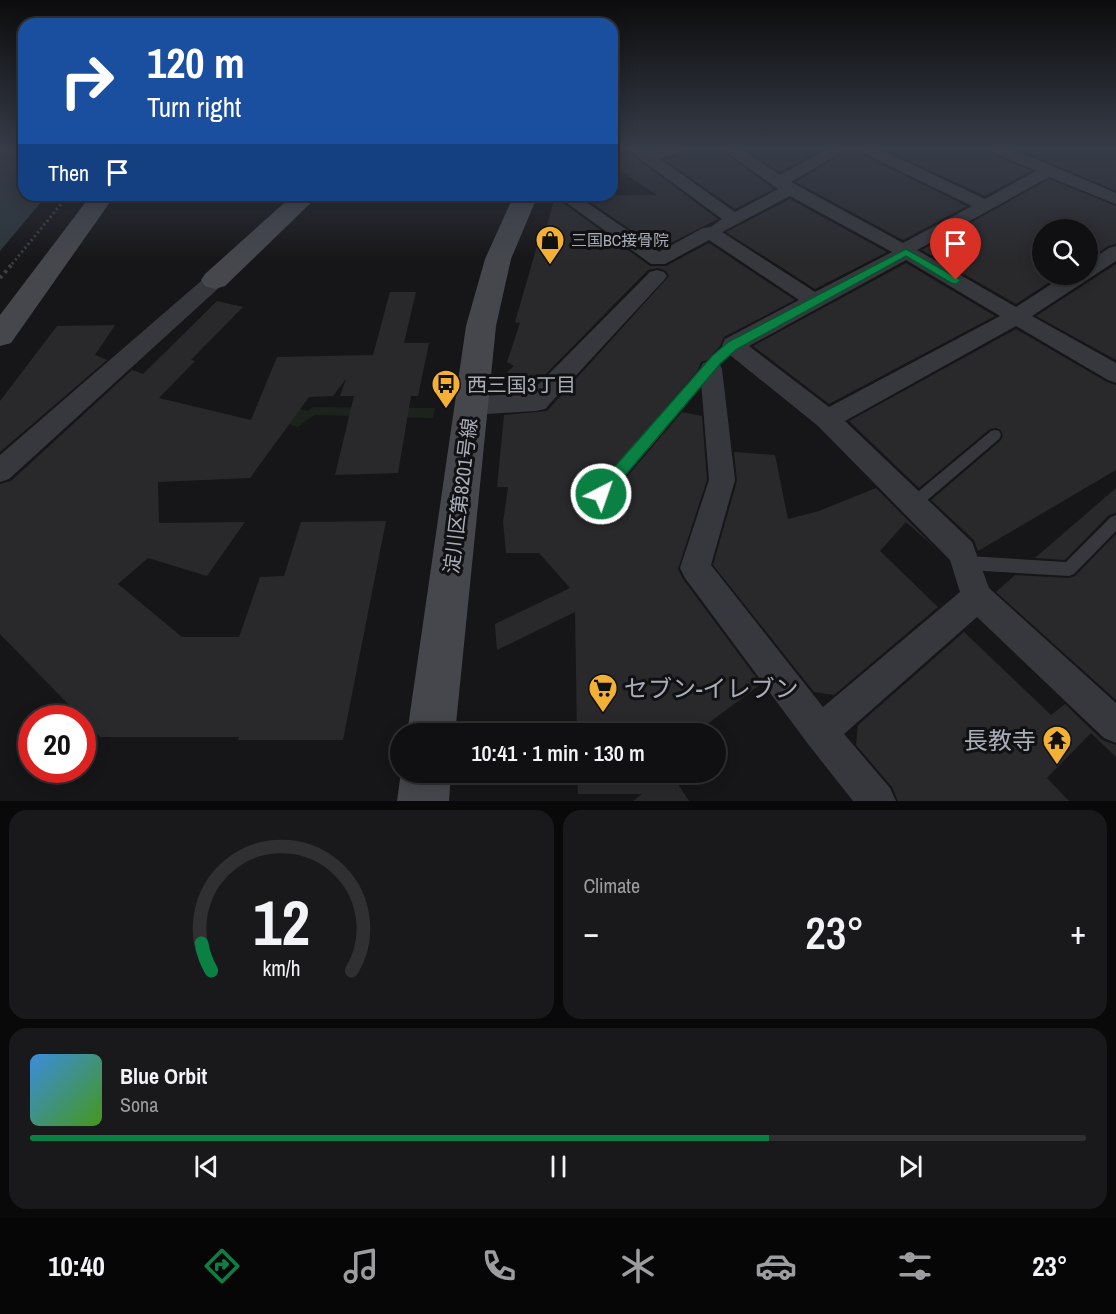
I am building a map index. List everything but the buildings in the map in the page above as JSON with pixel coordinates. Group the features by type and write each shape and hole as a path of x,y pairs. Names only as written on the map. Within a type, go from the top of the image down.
{"street":[{"path":"688,186 734,219"},
{"path":"574,201 658,260 734,219 783,186"},
{"path":"785,186 905,251 1116,374"},
{"path":"944,186 985,206"},
{"path":"1020,186 816,302 733,345 827,419 963,552 977,597 1116,726"},
{"path":"1087,186 1116,199"},
{"path":"0,336 99,201"},
{"path":"0,471 301,201"},
{"name":"淀川区第8201号線","path":"432,723 481,326 493,269 523,201"},
{"path":"710,232 816,302"},
{"path":"1098,264 1116,252"},
{"path":"471,406 536,402 657,276"},
{"path":"827,419 1017,316 1065,285"},
{"path":"711,369 722,480 695,568 820,732 877,801"},
{"path":"820,732 977,597"},
{"path":"423,801 425,783"}],"lane":[{"path":"601,494 711,369 716,360 733,345"},
{"path":"913,504 995,435"},
{"path":"967,563 1069,569 1116,521"}],"path":[{"path":"0,278 64,201"}],"shaded area":[{"path":"0,186 18,186 18,201 42,201 0,251"},
{"path":"262,402 308,411 313,407 435,408 433,418 314,415 298,427 254,413"}],"place":[{"name":"三国BC接骨院","path":"550,266"},
{"name":"西三国3丁目","path":"446,410"},
{"name":"セブン-イレブン","path":"603,714"},
{"name":"長教寺","path":"1057,766"}],"route":[{"path":"601,494 711,369 716,360 733,345 906,252 956,280"}]}
